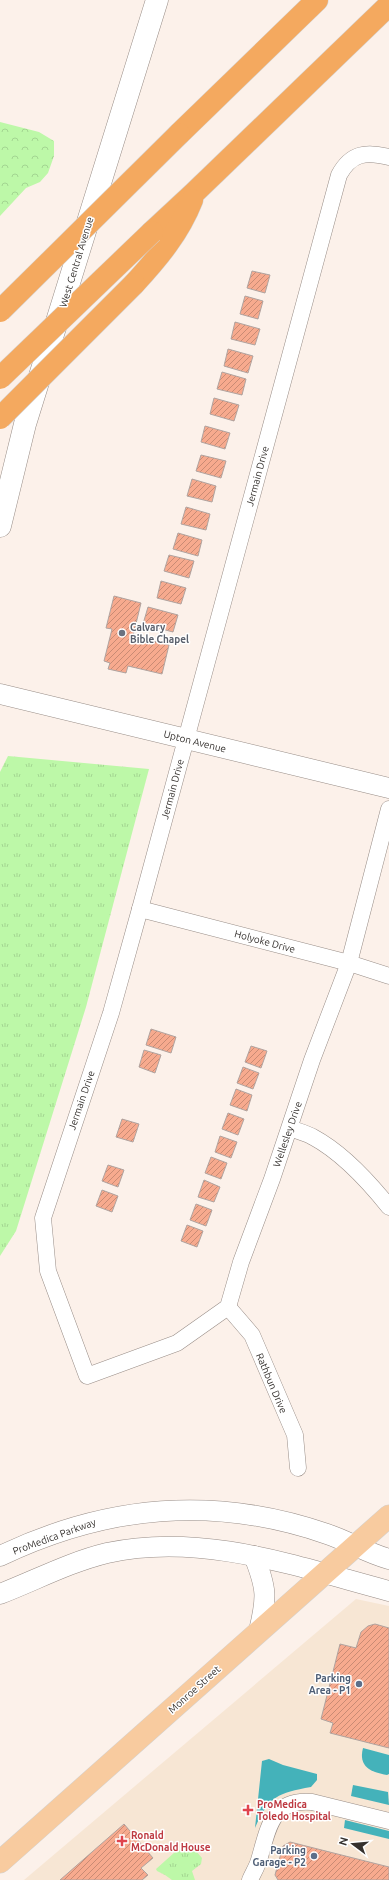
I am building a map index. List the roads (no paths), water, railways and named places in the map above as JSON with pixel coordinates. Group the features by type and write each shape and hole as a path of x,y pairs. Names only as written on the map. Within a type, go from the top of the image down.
{"highway":[{"path":"0,311 317,0"},
{"path":"0,378 389,4"},
{"path":"0,418 134,284 160,255 178,231 194,193"}],"main road":[{"name":"West Central Avenue","path":"0,526 25,424 157,0"},
{"name":"Monroe Street","path":"0,1862 389,1516"}],"street":[{"name":"Jermain Drive","path":"228,1307 177,1343 87,1376 48,1271 43,1218 111,1013 339,175 344,166 360,154 369,153 384,155"},
{"name":"Upton Avenue","path":"0,694 389,788"},
{"name":"Wellesley Drive","path":"228,1307 241,1262 290,1128 312,1060 348,963 389,809"},
{"name":"Holyoke Drive","path":"140,909 348,963 389,976"},
{"path":"290,1128 314,1138 344,1160 376,1190 389,1207"},
{"name":"Rathbun Drive","path":"228,1307 252,1335 295,1435 298,1468"},
{"name":"ProMedica Parkway","path":"0,1556 87,1523 122,1516 171,1510 218,1511 265,1518 327,1534 389,1559"},
{"path":"0,1594 84,1560 120,1551 144,1548 181,1547 220,1550 254,1556 389,1591"},
{"path":"254,1556 262,1576 266,1601 259,1631"},
{"path":"250,1880 259,1860 269,1824 279,1811 290,1804 304,1801 312,1802 389,1821"}],"water":[{"path":"363,1748 389,1755 389,1774 387,1775 376,1772 367,1768 362,1760"},
{"path":"269,1759 283,1765 317,1774 317,1780 311,1787 290,1791 276,1798 265,1809 255,1828 262,1761"},
{"path":"353,1785 388,1792 389,1805 351,1796"},
{"path":"345,1820 389,1831 389,1839 344,1828"}],"place":[{"name":"Calvary Bible Chapel","path":"122,633"},
{"name":"Parking Area - P1","path":"359,1684"},
{"name":"ProMedica Toledo Hospital","path":"248,1810"},
{"name":"Ronald McDonald House","path":"122,1841"},
{"name":"Parking Garage - P2","path":"314,1856"}]}
